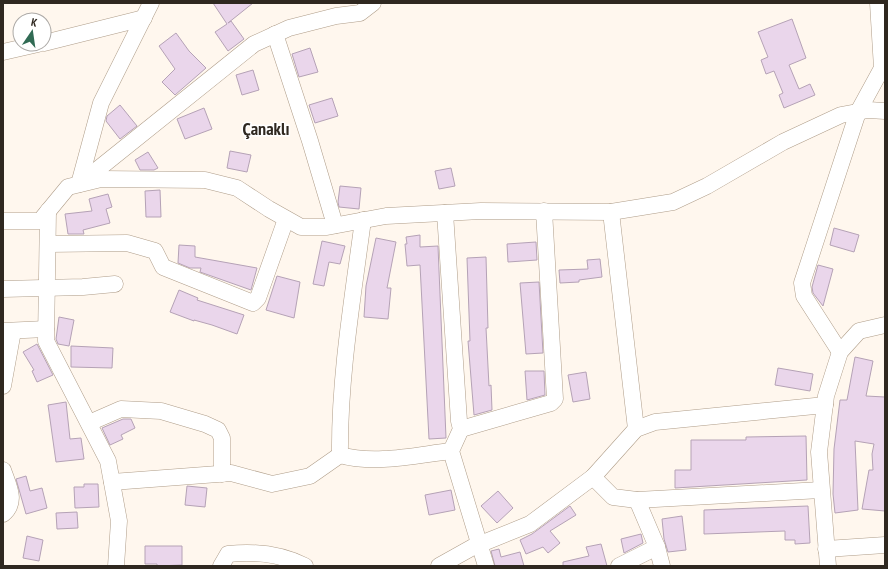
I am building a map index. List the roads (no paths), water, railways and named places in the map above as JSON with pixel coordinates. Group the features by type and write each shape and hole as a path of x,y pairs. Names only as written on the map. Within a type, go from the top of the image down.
{"street":[{"path":"79,184 101,103 151,3"},
{"path":"79,184 254,44 289,28 336,16 360,13 373,3"},
{"path":"840,352 804,296 802,283 858,112 882,68 878,3"},
{"path":"52,41 144,18"},
{"path":"275,34 310,141 335,225"},
{"path":"3,221 40,221 68,187 101,179 205,180 236,188 301,227 335,225 386,216 481,211 611,212 673,202 707,186 791,138 841,115 858,112 885,111"},
{"path":"486,566 451,450 462,429 551,403 555,399 544,211"},
{"path":"48,212 46,341 108,461 119,521 116,566"},
{"path":"611,212 636,429"},
{"path":"445,213 459,421 462,429"},
{"path":"48,244 127,243 155,251 163,267 253,304 258,298 286,218"},
{"path":"340,455 340,427 350,315 363,220"},
{"path":"3,289 82,287 115,284"},
{"path":"828,566 819,452 825,405 840,352 859,331 885,325"},
{"path":"3,386 8,331 46,329"},
{"path":"439,566 480,544 530,524 593,477 636,429 655,422 825,405"},
{"path":"89,423 121,409 161,411 205,424 218,430 222,438 222,474"},
{"path":"340,455 350,458 388,459 451,450"},
{"path":"112,482 231,473 272,484 310,476 340,455"},
{"path":"3,470 11,496 8,509 3,514"},
{"path":"593,477 613,497 637,500 821,490"},
{"path":"637,500 657,547 662,566"},
{"path":"826,549 885,545"},
{"path":"619,566 657,547"},
{"path":"221,566 228,554 251,552 293,560 305,566"}],"district":[{"name":"Çanaklı","path":"266,128"}]}
